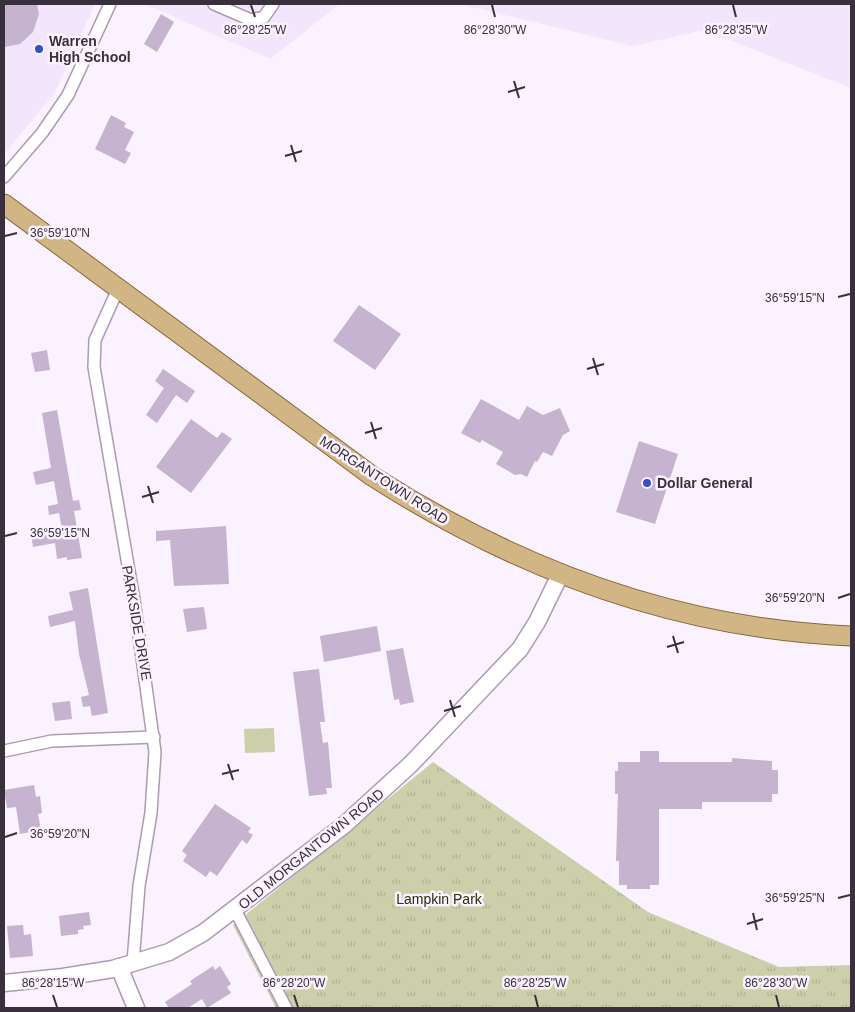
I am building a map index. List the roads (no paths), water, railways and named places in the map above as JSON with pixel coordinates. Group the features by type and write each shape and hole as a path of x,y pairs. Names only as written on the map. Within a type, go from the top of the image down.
{"main road":[{"name":"MORGANTOWN ROAD","path":"4,204 306,429 386,485 429,512 485,542 560,575 622,596 722,620 777,629 851,636"}],"street":[{"path":"4,177 42,133 64,101 110,4"},
{"path":"214,4 251,20 264,16 273,4"},
{"name":"PARKSIDE DRIVE","path":"118,289 97,332 93,358 154,737 154,786 126,965 136,1008"},
{"name":"OLD MORGANTOWN ROAD","path":"4,983 88,974 126,965 189,942 235,910 361,811 443,732 520,649 537,622 560,575"},
{"path":"4,751 52,741 154,737"},
{"path":"235,910 286,1008"}],"place":[{"name":"Warren High School","path":"39,49"},
{"name":"Dollar General","path":"647,483"}],"park label":[{"name":"Lampkin Park","path":"439,899"}]}
